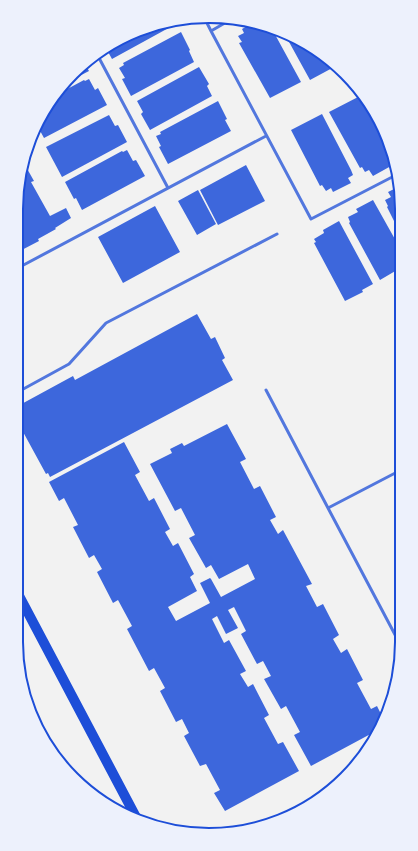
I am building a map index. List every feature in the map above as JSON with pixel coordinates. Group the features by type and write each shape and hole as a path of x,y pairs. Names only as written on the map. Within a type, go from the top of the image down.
{"main road":[{"path":"23,603 134,812"}],"lane":[{"path":"207,23 266,136 312,219 392,177"},
{"path":"211,31 224,23"},
{"path":"99,59 168,188"},
{"path":"23,265 266,136"},
{"path":"23,389 69,364 106,323 276,234"},
{"path":"266,390 395,635"},
{"path":"328,508 395,473"}],"building":[{"path":"245,27 257,29 275,35 301,82 270,98 239,43 242,42 238,36 244,33 242,29"},
{"path":"169,28 112,59 108,53 116,48 138,37"},
{"path":"181,32 194,62 131,96 122,79 125,78 119,68 124,65 123,63"},
{"path":"288,41 312,54 331,68 310,80"},
{"path":"199,67 209,84 207,86 212,96 150,130 141,114 143,112 137,101"},
{"path":"87,68 89,71 77,77"},
{"path":"89,79 95,90 98,88 107,105 44,138 40,131 61,96 66,90 84,80"},
{"path":"358,97 376,127 390,167 373,176 369,170 365,172 362,167 360,168 329,112"},
{"path":"218,101 231,131 168,164 159,147 161,146 156,136 161,134 160,132"},
{"path":"322,114 353,175 348,178 351,183 333,192 331,188 326,191 322,185 320,186 291,130"},
{"path":"109,115 115,126 118,125 127,142 62,177 46,147"},
{"path":"127,150 133,161 136,160 145,176 82,210 65,182 122,151"},
{"path":"246,165 265,201 218,225 200,190"},
{"path":"28,170 34,181 31,182 50,216 66,208 71,218 55,228 56,229 38,239 39,241 23,249 23,197"},
{"path":"394,189 395,223 385,200 391,197 388,192"},
{"path":"198,190 216,224 197,235 178,201"},
{"path":"373,200 395,239 395,271 380,280 349,223 348,217 358,212 356,209"},
{"path":"155,206 180,252 123,283 98,237"},
{"path":"339,221 373,284 362,290 363,292 345,301 314,243 316,242 314,239 324,233 323,230"},
{"path":"197,314 211,339 215,337 225,358 222,360 233,380 50,477 48,473 46,474 23,432 23,403 73,376 75,380"},
{"path":"227,424 246,459 240,462 254,489 260,486 276,517 270,520 278,534 283,530 312,584 306,586 317,607 323,604 339,635 333,639 341,653 347,649 363,680 357,683 371,709 377,706 381,714 371,734 311,766 294,735 300,732 286,706 281,709 264,679 271,676 263,661 257,664 241,634 246,631 234,607 228,610 238,628 226,634 217,616 212,619 224,643 229,640 246,671 240,674 248,687 253,684 269,715 264,718 278,744 283,742 299,771 225,811 214,793 220,790 206,764 200,766 184,736 189,733 182,719 176,722 160,691 165,688 154,668 149,671 127,629 132,626 118,600 113,603 97,572 102,569 94,555 89,558 73,527 78,525 64,498 59,501 49,482 124,442 140,472 135,475 149,501 154,498 170,529 165,532 173,546 178,543 194,574 190,577 197,591 168,607 176,621 210,603 200,583 210,578 221,597 255,579 248,564 219,579 211,565 206,568 189,538 195,535 181,508 175,511 150,464 172,453 170,449 182,443 184,446"}]}
